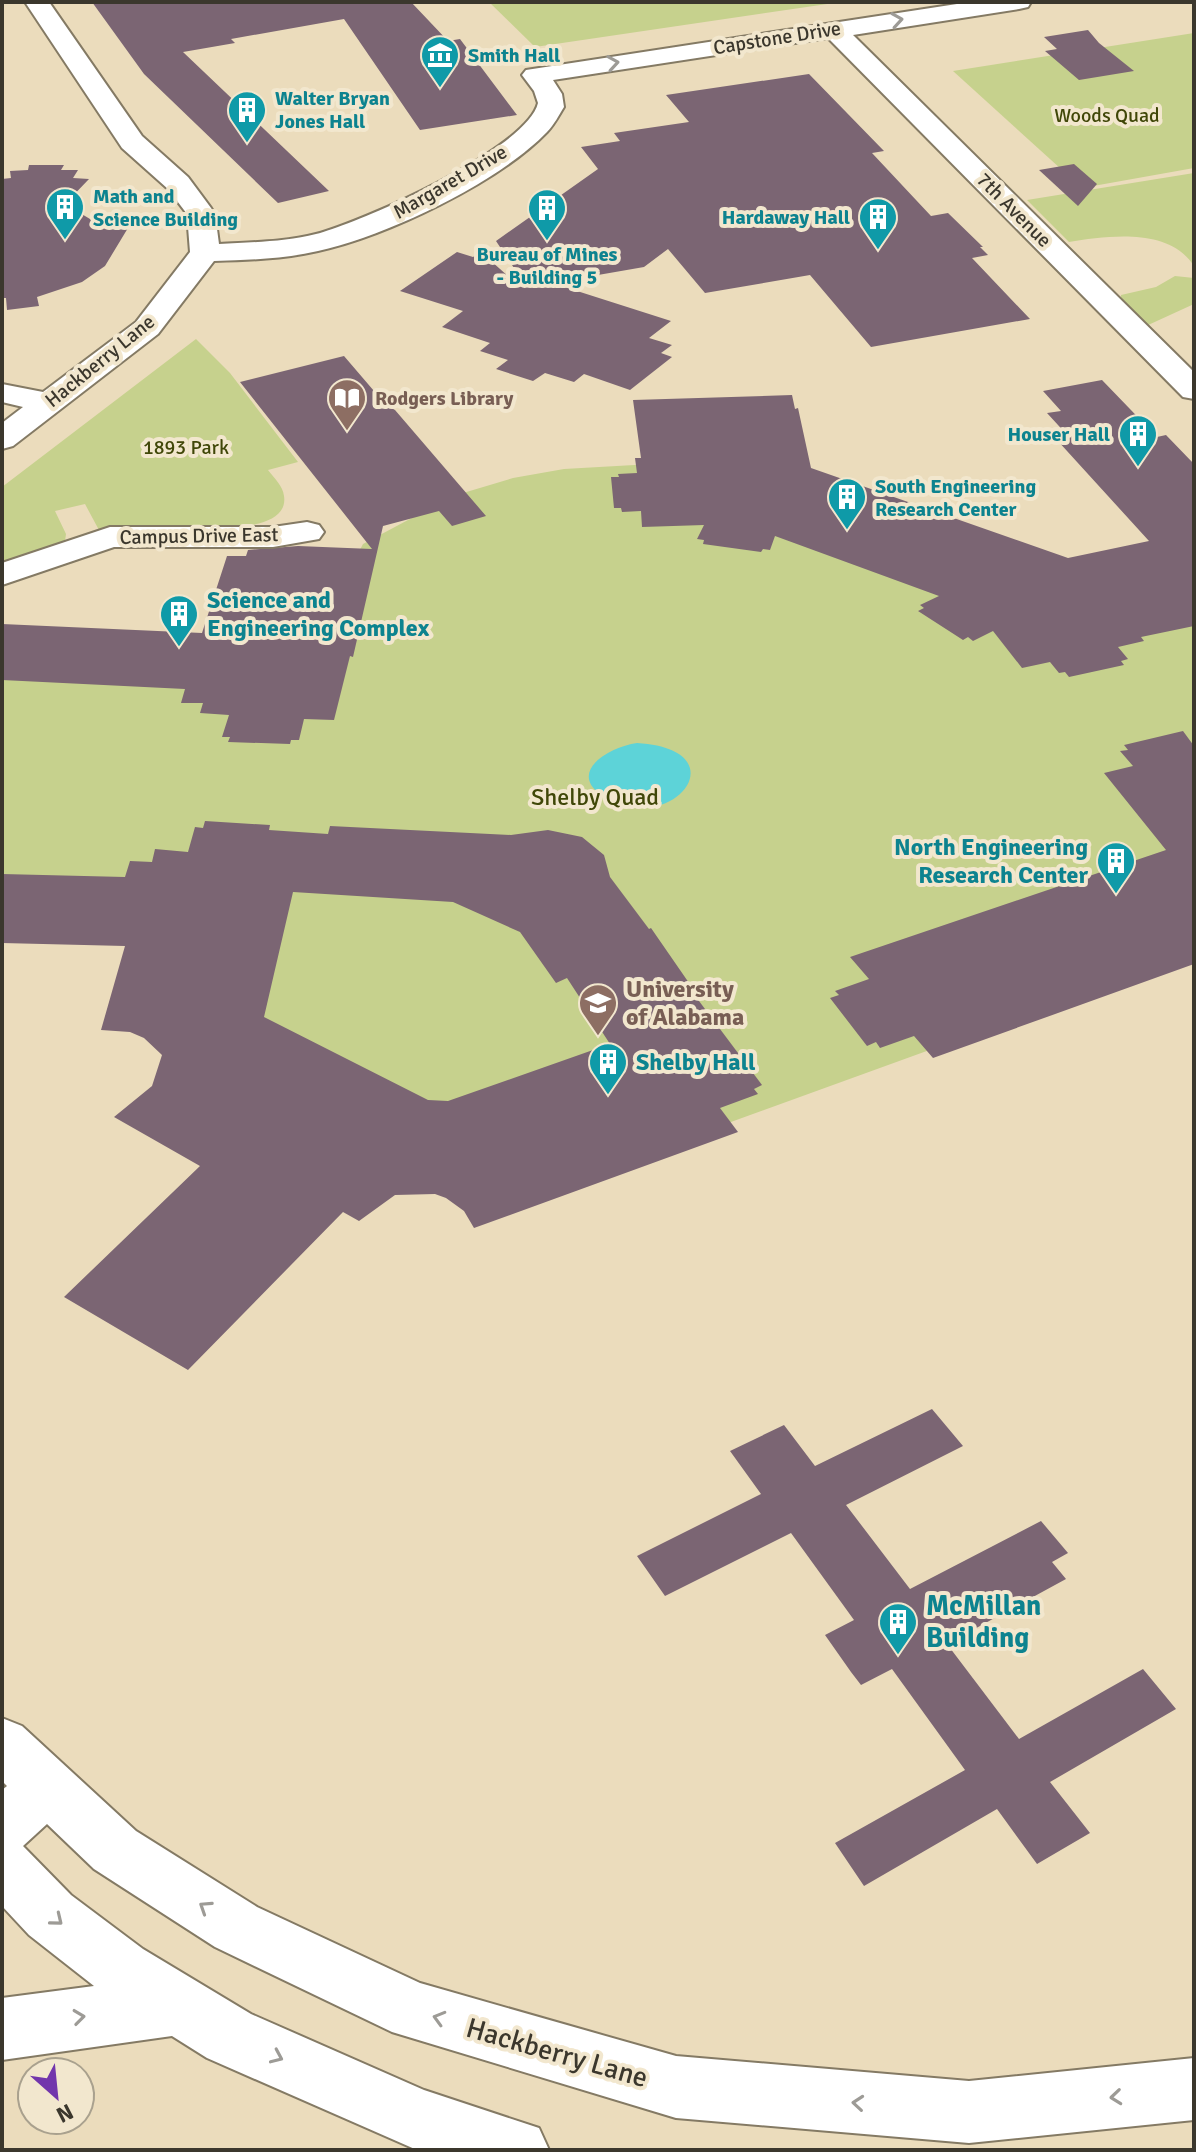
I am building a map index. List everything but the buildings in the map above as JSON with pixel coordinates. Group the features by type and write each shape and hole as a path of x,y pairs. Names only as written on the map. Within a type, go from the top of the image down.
{"street":[{"path":"37,2 132,142 178,183 201,214 205,253"},
{"name":"Capstone Drive","path":"535,75 1019,2"},
{"name":"7th Avenue","path":"834,30 1194,390"},
{"name":"Margaret Drive","path":"205,253 298,247 325,242 390,218 427,200 533,131 550,109 551,99 535,75"},
{"name":"Hackberry Lane","path":"2,439 147,328 205,253"},
{"path":"2,393 49,403"},
{"name":"Campus Drive East","path":"2,575 110,537 273,537 307,532"},
{"name":"Hackberry Lane","path":"2,1744 115,1850 236,1927 414,2011 676,2087 969,2112 1194,2089"},
{"path":"2,1828 47,1786"},
{"path":"2,1865 50,1915 122,1970 229,2036 407,2114 517,2150"},
{"path":"2,2029 177,2005"}],"shaded area":[{"name":"University of Alabama","path":"2,2 1194,2 1194,2150 2,2150"}],"green space":[{"path":"489,2 841,2 535,47"},
{"name":"Woods Quad","path":"1194,33 1194,168 1082,188 953,71"},
{"path":"1194,173 1194,266 1183,254 1154,240 1119,237 1069,242 1027,200"},
{"path":"1175,276 1194,278 1194,304 1146,326 1121,300 1121,295 1156,287"},
{"name":"1893 Park","path":"196,339 230,373 298,462 268,470 283,492 281,510 270,519 231,528 156,527 100,532 85,504 55,511 66,534 65,541 2,567 2,487"},
{"name":"Shelby Quad","path":"652,464 1194,600 1194,859 935,1048 496,1207 448,1179 358,1201 210,940 2,928 2,656 300,665 363,544 453,496 513,478 564,469"}],"water":[{"path":"637,743 668,749 685,759 691,773 686,787 674,799 656,806 633,807 608,799 595,790 589,781 589,772 603,756"}],"place":[{"name":"Smith Hall","path":"440,89"},
{"name":"Walter Bryan Jones Hall","path":"247,144"},
{"name":"Math and Science Building","path":"65,241"},
{"name":"Bureau of Mines - Building 5","path":"547,242"},
{"name":"Hardaway Hall","path":"878,251"},
{"name":"Rodgers Library","path":"347,432"},
{"name":"Houser Hall","path":"1138,468"},
{"name":"South Engineering Research Center","path":"847,531"},
{"name":"Science and Engineering Complex","path":"179,648"},
{"name":"North Engineering Research Center","path":"1116,895"},
{"name":"University of Alabama","path":"598,1037"},
{"name":"Shelby Hall","path":"608,1096"},
{"name":"McMillan Building","path":"898,1656"}]}
